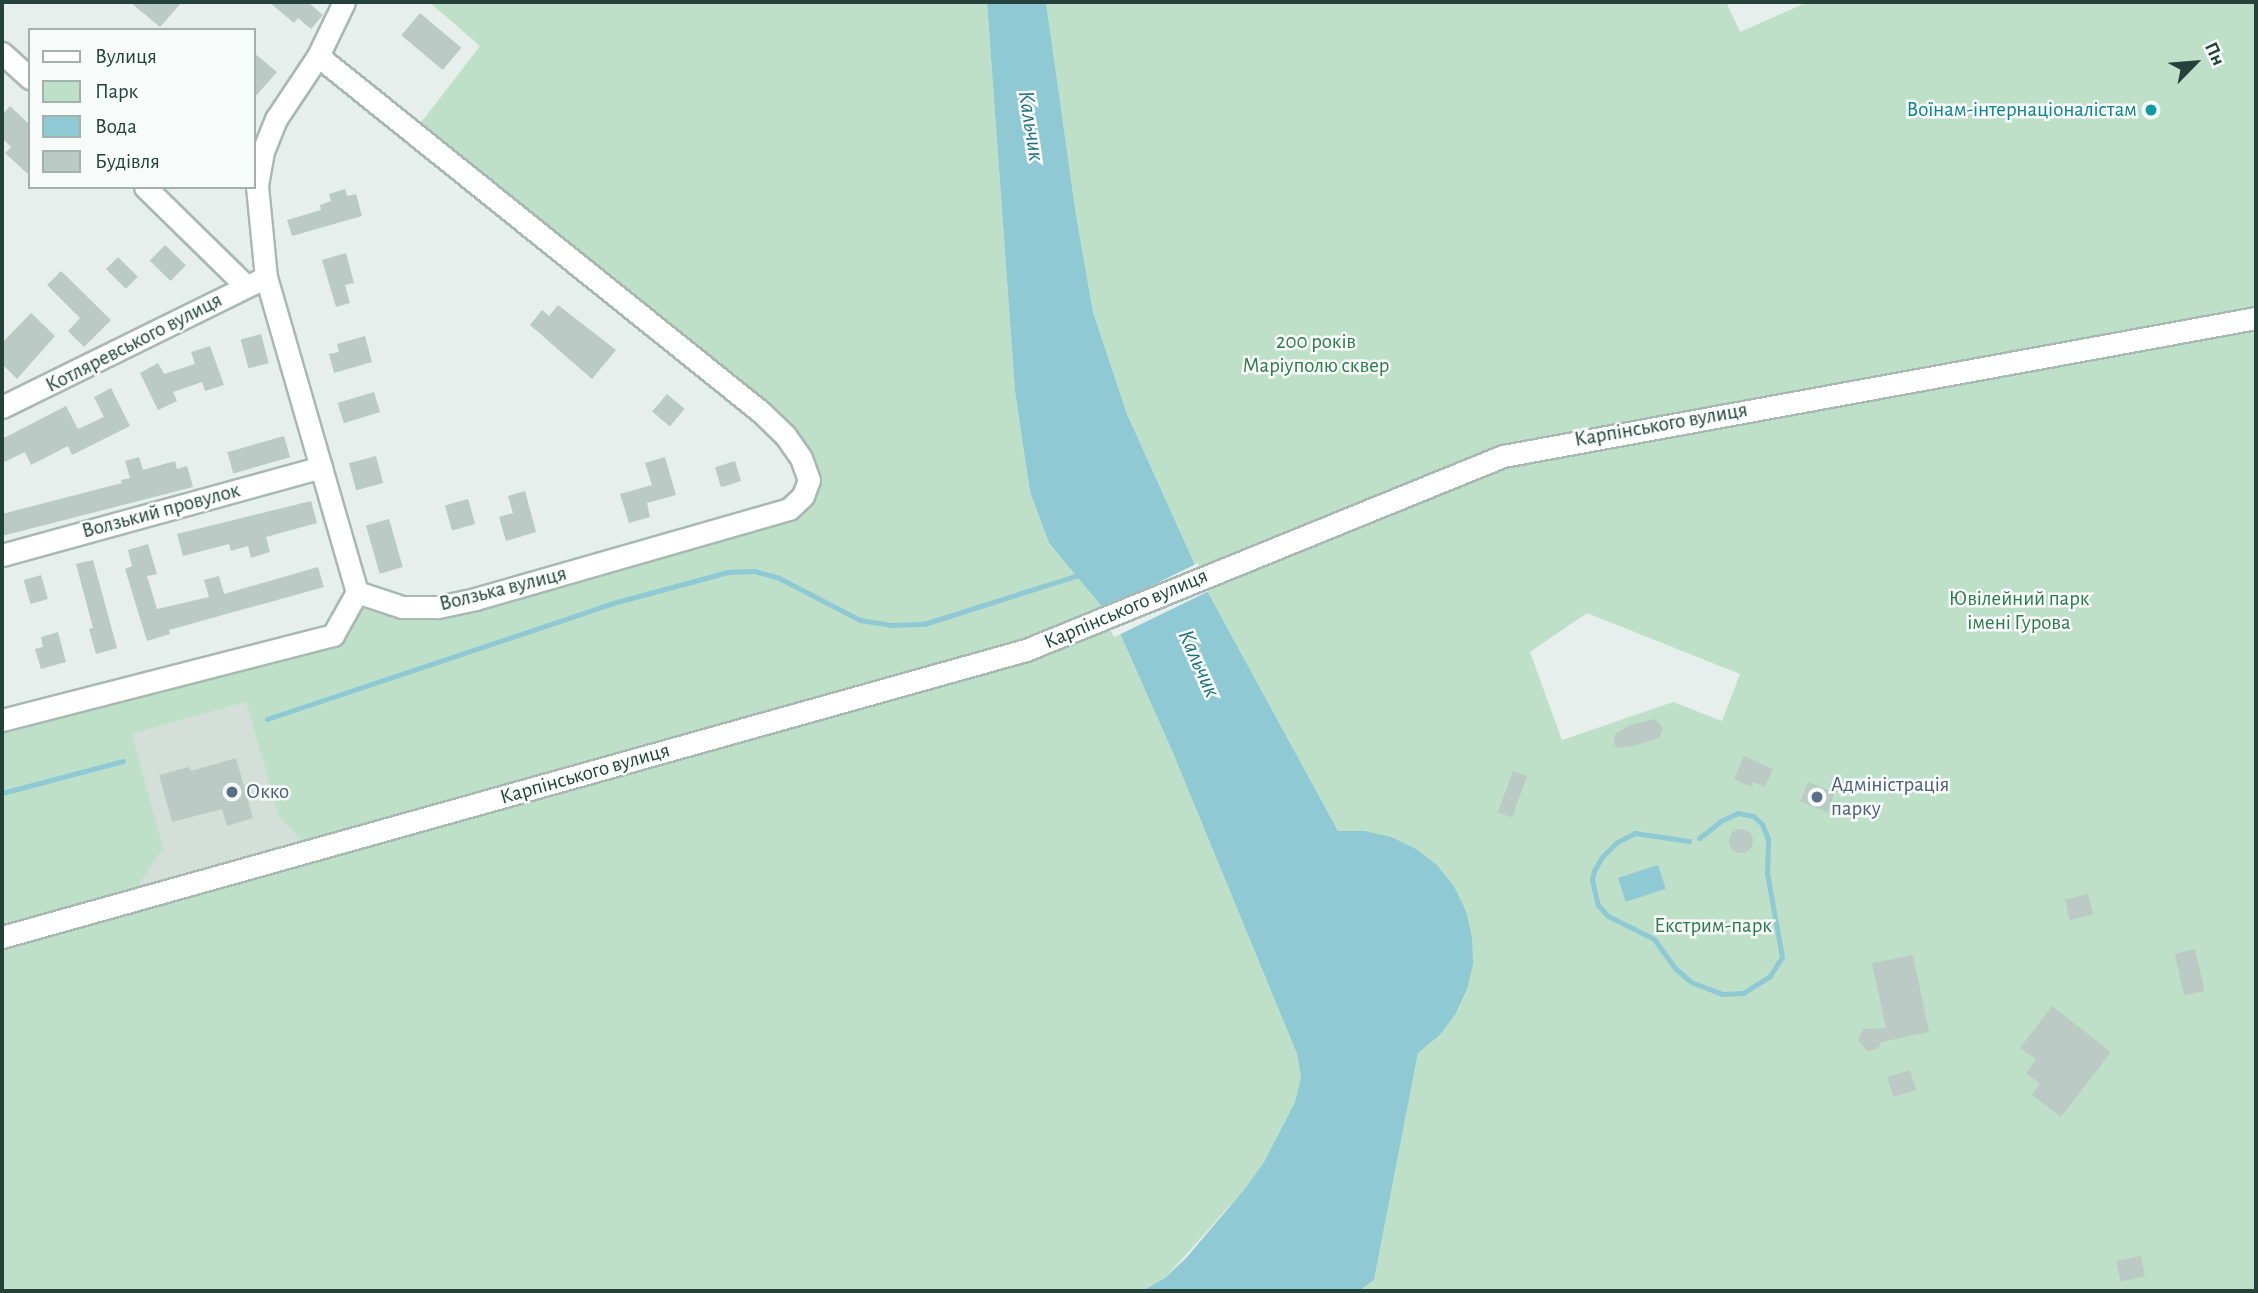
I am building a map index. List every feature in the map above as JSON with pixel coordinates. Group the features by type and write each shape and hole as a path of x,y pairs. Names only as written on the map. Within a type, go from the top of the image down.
{"street":[{"path":"2,720 333,635 357,592 321,467 256,282 257,186 262,151 276,119 318,56 344,2"},
{"path":"2,53 28,76"},
{"name":"Волзька вулиця","path":"318,56 761,412 785,435 801,457 809,480 803,496 789,509 475,599 437,607 401,607 357,592"},
{"path":"147,189 256,282"},
{"name":"Котляревського вулиця","path":"2,407 256,282"},
{"name":"Карпінського вулиця","path":"2,937 1026,650 1467,468 1535,448 2256,318"},
{"name":"Волзький провулок","path":"2,555 321,467"}],"shaded area":[{"path":"246,702 278,815 305,845 133,893 131,734"}],"green space":[{"path":"429,2 987,2 1015,391 1030,492 1049,543 1108,611 1057,631 305,845 278,815 246,702 132,734 163,848 133,893 2,930 2,720 333,635 357,592 437,607 803,496 801,458 413,133 480,46"},
{"name":"200 років Маріуполю сквер","path":"1046,2 1726,2 1740,32 1808,2 2256,2 2256,318 1535,448 1198,571 1127,414 1093,312 1076,215"},
{"name":"Ювілейний парк імені Гурова","path":"2256,328 2256,1291 1359,1291 1374,1280 1418,1053 1439,1036 1455,1015 1467,991 1472,964 1466,911 1454,886 1437,865 1365,831 1338,831 1205,587 1507,465","holes":["1587,613 1740,674 1722,721 1673,702 1562,740 1530,652"]},
{"path":"1115,622 1173,753 1297,1054 1301,1077 1295,1102 1264,1162 1243,1191 1165,1278 1142,1291 2,1291 2,946"}],"water":[{"name":"Кальчик","path":"987,2 1046,2 1076,215 1093,312 1127,414 1205,587 1338,831 1365,831 1391,837 1416,849 1437,865 1454,886 1466,911 1472,937 1473,964 1467,990 1455,1015 1439,1036 1418,1053 1374,1280 1359,1291 1142,1291 1165,1278 1187,1257 1243,1191 1264,1162 1295,1102 1301,1077 1297,1054 1173,753 1115,622 1049,543 1030,492 1015,391"},
{"path":"1658,865 1666,889 1626,902 1618,878"}],"pier":[{"path":"1198,563 1211,590 1114,637 1101,610"}],"building":[{"path":"130,2 182,2 160,27"},
{"path":"269,2 312,2 310,4 323,15 311,29 298,18 294,23"},
{"path":"420,13 461,48 443,70 401,35"},
{"path":"256,55 277,72 256,96"},
{"path":"10,106 28,123 28,174 5,153 11,147 2,138 2,115"},
{"path":"345,189 347,196 356,194 362,216 292,236 287,220 321,210 320,205 331,201 329,194"},
{"path":"165,245 186,265 171,281 150,261"},
{"path":"346,253 354,283 345,285 350,303 336,307 322,260"},
{"path":"118,257 138,277 126,289 106,269"},
{"path":"61,271 111,320 84,347 68,331 80,318 47,285"},
{"path":"558,305 616,350 592,379 530,325 542,310 549,316"},
{"path":"31,313 55,336 17,379 2,364 2,343"},
{"path":"261,334 269,363 248,368 241,339"},
{"path":"365,336 372,362 334,373 329,354 339,352 337,344"},
{"path":"210,346 224,385 205,391 202,382 173,392 177,401 158,410 140,373 158,363 164,374 195,364 191,352"},
{"path":"111,388 130,426 72,455 68,446 31,465 25,452 2,463 2,439 66,406 78,429 104,417 94,397"},
{"path":"374,392 380,412 344,423 338,403"},
{"path":"667,394 685,409 670,426 652,412"},
{"path":"284,436 290,457 233,473 227,452"},
{"path":"376,456 383,483 356,490 349,463"},
{"path":"139,457 143,470 175,461 177,469 187,466 193,487 2,536 2,514 122,483 121,480 130,478 125,461"},
{"path":"665,457 676,495 647,503 650,517 629,523 620,494 652,485 645,463"},
{"path":"735,461 741,481 721,487 715,467"},
{"path":"525,491 536,532 506,541 499,517 513,513 508,496"},
{"path":"468,499 475,524 452,531 445,506"},
{"path":"311,501 317,523 266,537 270,552 251,558 248,546 231,551 229,544 183,556 177,534"},
{"path":"389,519 403,567 380,574 366,526"},
{"path":"148,544 157,574 147,576 157,609 209,597 204,580 219,576 224,594 318,567 324,587 169,630 170,634 147,641 125,569 132,566 128,550"},
{"path":"93,560 117,648 96,654 89,629 93,628 76,564"},
{"path":"41,575 48,599 31,604 24,580"},
{"path":"58,632 66,662 41,669 35,649 43,647 41,637"},
{"path":"1655,719 1663,728 1659,738 1620,748 1614,745 1615,734 1630,725"},
{"path":"1744,756 1773,769 1765,787 1753,782 1751,787 1734,779"},
{"path":"236,758 253,818 227,826 222,809 172,822 159,775 189,767 191,771"},
{"path":"1513,771 1527,776 1512,817 1498,812"},
{"path":"1808,782 1835,793 1827,812 1800,801"},
{"path":"1741,829 1749,833 1753,841 1749,849 1741,853 1733,849 1729,841 1733,833"},
{"path":"2088,894 2093,914 2070,920 2065,900"},
{"path":"2195,949 2205,991 2184,996 2175,954"},
{"path":"1913,955 1929,1032 1881,1042 1878,1049 1867,1051 1858,1040 1863,1029 1886,1028 1872,963"},
{"path":"2052,1006 2111,1052 2061,1117 2032,1095 2040,1084 2026,1073 2036,1059 2020,1048"},
{"path":"1910,1070 1916,1090 1893,1097 1887,1077"},
{"path":"2141,1256 2145,1277 2120,1281 2116,1261"}],"waterway":[{"path":"267,719 613,603 728,572 754,571 777,577 860,620 891,625 924,624 1082,574"},
{"path":"2,793 123,761"},
{"path":"1689,841 1635,833 1617,842 1602,857 1594,871 1592,880 1598,905 1608,916 1654,939 1676,969 1691,982 1723,994 1743,993 1770,976 1782,957 1767,873 1768,839 1762,824 1753,816 1738,813 1721,821 1699,838"}],"place":[{"name":"Воїнам-інтернаціоналістам","path":"2151,110"},
{"name":"Окко","path":"232,792"},
{"name":"Адміністрація парку","path":"1817,797"}],"park label":[{"name":"Екстрим-парк","path":"1713,926"}]}
